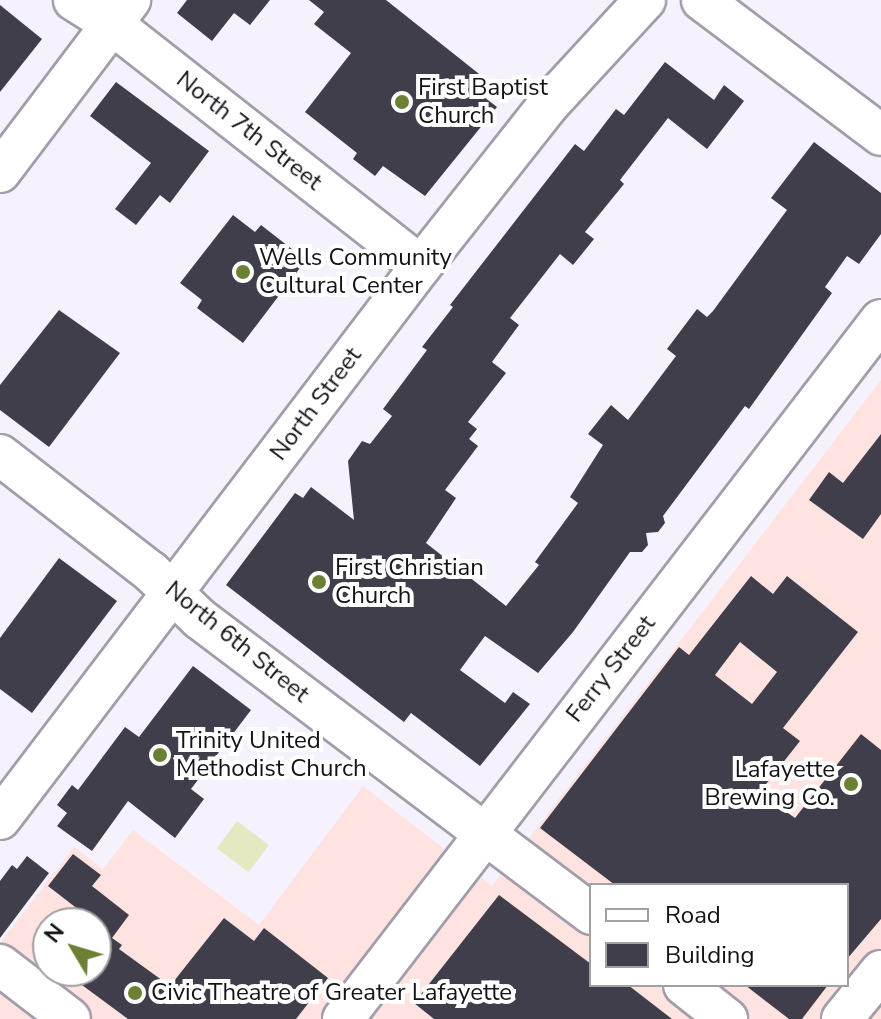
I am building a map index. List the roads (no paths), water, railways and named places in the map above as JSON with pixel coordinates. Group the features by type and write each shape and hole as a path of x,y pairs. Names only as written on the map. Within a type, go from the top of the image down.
{"street":[{"name":"North 7th Street","path":"74,0 121,12 421,266"},
{"name":"North Street","path":"0,819 421,266 548,105 645,0"},
{"path":"702,0 881,135"},
{"path":"0,172 121,12"},
{"name":"Ferry Street","path":"343,1019 881,320"},
{"name":"North 6th Street","path":"0,455 117,544 200,619 589,912"},
{"path":"0,965 70,1019"},
{"path":"842,1019 881,971"},
{"path":"687,987 727,1019"}],"place":[{"name":"First Baptist Church","path":"402,102"},
{"name":"Wells Community Cultural Center","path":"243,272"},
{"name":"First Christian Church","path":"319,582"},
{"name":"Trinity United Methodist Church","path":"160,755"},
{"name":"Lafayette Brewing Co.","path":"851,784"},
{"name":"Civic Theatre of Greater Lafayette","path":"135,993"}]}
